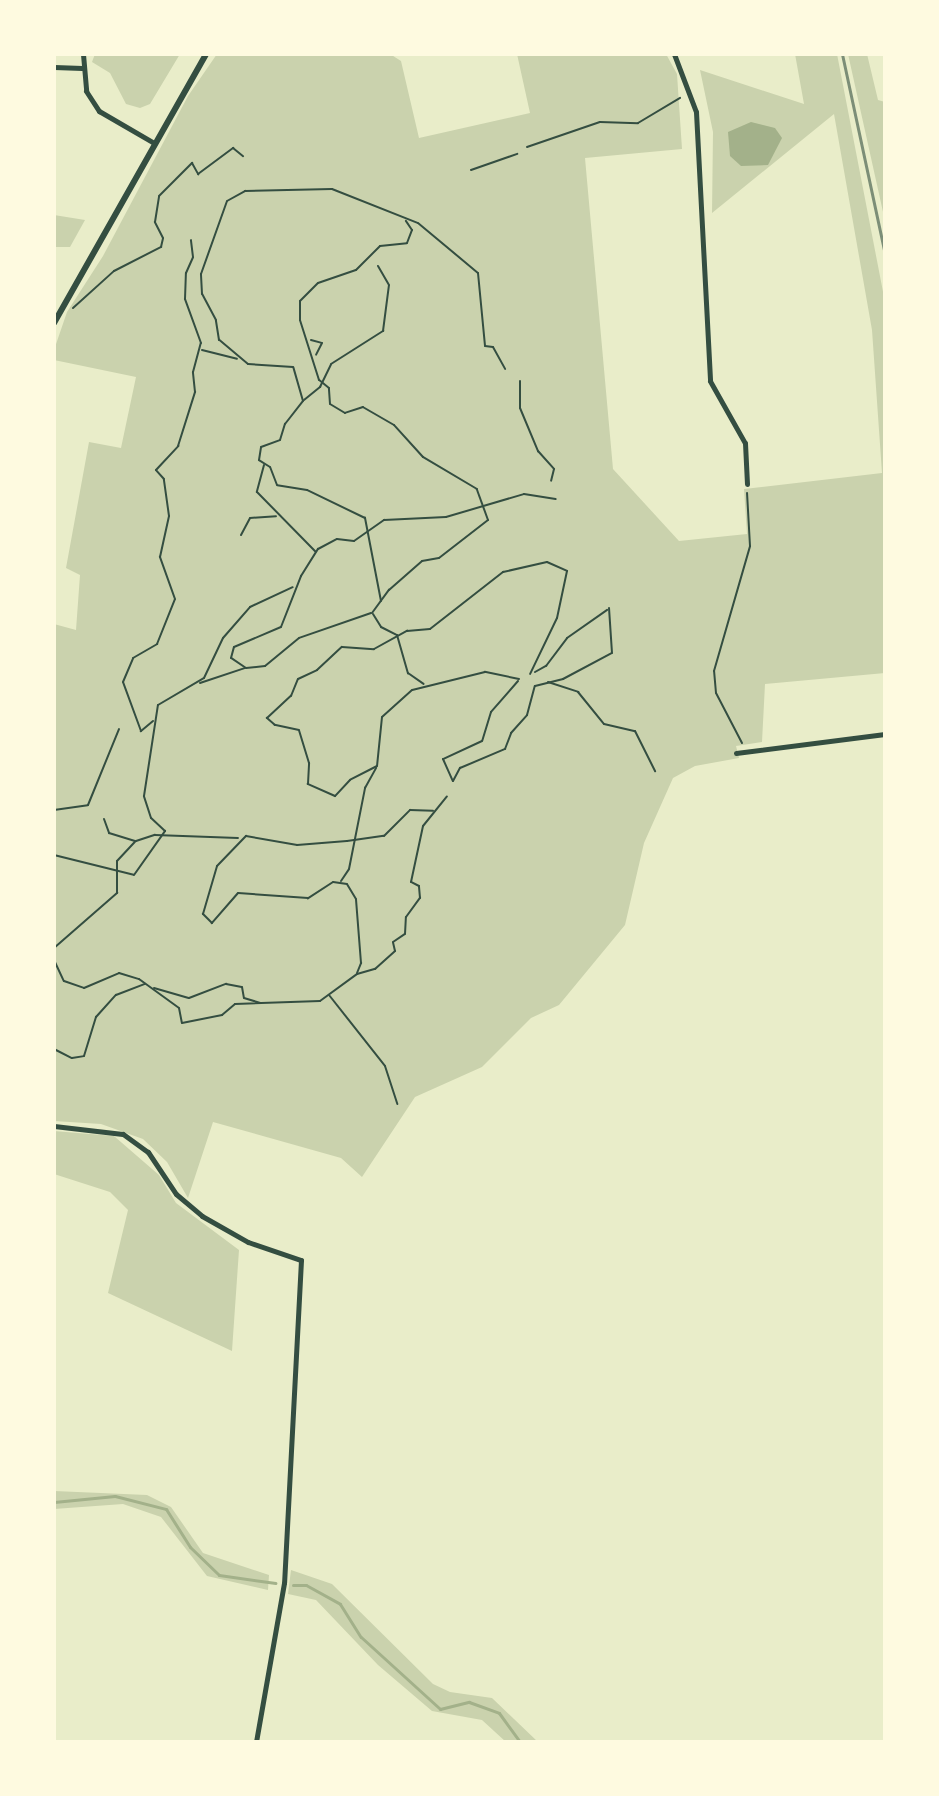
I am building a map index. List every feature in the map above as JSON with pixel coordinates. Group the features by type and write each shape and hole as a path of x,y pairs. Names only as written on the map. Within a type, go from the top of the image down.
{"street":[{"path":"83,54 86,91 104,116 154,143"},
{"path":"54,323 206,54"},
{"path":"674,54 690,90 699,141 710,381 745,443 747,484"},
{"path":"54,67 82,68"},
{"path":"736,753 885,734"},
{"path":"54,1126 123,1134 148,1152 176,1194 202,1216 248,1242 301,1260 284,1583 256,1742"}],"lane":[{"path":"54,810 88,805 119,729"}],"path":[{"path":"527,147 600,122 648,120 690,90"},
{"path":"70,310 114,271 161,247 163,238 155,222 159,196 192,163 200,174 233,148 243,156"},
{"path":"471,170 517,154"},
{"path":"240,359 221,345 201,286 202,264 227,201 245,191 332,189 403,218 447,244 478,273 485,346 493,347 505,369"},
{"path":"54,855 134,875 165,829 151,818 144,796 153,721 161,701 199,683 246,668 265,666 299,638 372,613 422,561 439,558 488,519 474,487 424,459 375,412 362,407 339,410 329,403 329,388 322,384 310,339 298,312 300,301 318,283 356,270 379,246 407,243 412,227 403,218"},
{"path":"153,721 141,731 123,682 133,658 157,644 175,599 160,557 169,516 164,479 156,470 178,446 181,426 189,417 201,349 185,299 193,246 191,240"},
{"path":"378,266 389,285 383,331 331,364 322,384 303,401 280,440 260,448 264,464 277,485 344,505 365,518 381,601"},
{"path":"310,339 322,343 315,359"},
{"path":"201,349 293,367 303,401"},
{"path":"520,381 520,408 538,451 554,469 551,481"},
{"path":"264,464 257,490 279,518 316,554"},
{"path":"746,751 716,693 714,671 750,546 747,484"},
{"path":"246,668 232,660 233,649 281,627 297,583 316,554 337,539 351,542 381,520 438,518 524,494 556,499"},
{"path":"241,535 250,518 266,514 279,518"},
{"path":"243,837 213,874 203,914 210,923 218,920 234,894 308,898 340,882 355,840 365,788 377,766 382,717 425,684 459,682 485,672 519,679 491,712 482,741 445,757 446,774 453,781 460,768 505,749 511,733 527,715 531,690 612,653 609,608 567,638 546,666 530,674 556,622 567,571 553,563 503,572 430,629 397,635 374,649 338,650 317,670 298,679 289,699 267,715 272,724 299,730 309,763 307,782 321,793 338,795 350,780 377,766"},
{"path":"199,683 240,617 297,583"},
{"path":"372,613 377,624 397,635 408,673 425,684"},
{"path":"547,682 578,692 604,724 635,731 655,771"},
{"path":"54,960 64,981 75,986 96,986 119,973 146,984 179,1008 182,1023 222,1015 235,1004 302,1005 328,995 357,974 375,969 395,951 397,937 405,934 406,917 417,908 421,890 411,882 423,826 447,796"},
{"path":"104,819 109,833 136,841 163,835 243,837 259,834 302,845 314,840 355,840 385,835 410,810 434,810"},
{"path":"54,948 117,893 120,881 114,872 117,861 136,841"},
{"path":"340,882 356,899 361,963 357,974"},
{"path":"54,1049 76,1059 84,1056 96,1017 116,995 146,984"},
{"path":"152,988 189,998 226,984 242,987 244,998 261,1004"},
{"path":"328,995 385,1066 397,1104"}],"shaded area":[{"path":"95,54 180,54 150,104 140,108 126,104 110,73 92,62"},
{"path":"217,54 390,54 401,61 419,138 530,113 517,54 666,54 677,74 682,149 585,158 613,469 679,541 747,534 744,489 882,473 872,330 834,114 712,213 713,132 700,70 804,104 795,54 837,54 885,302 885,673 765,684 762,742 736,746 739,758 695,766 673,778 644,843 625,925 559,1005 531,1018 482,1067 415,1097 362,1177 341,1158 213,1122 188,1198 167,1162 143,1139 101,1124 54,1121 54,624 76,630 80,575 66,568 89,442 121,448 136,377 54,360 54,350 67,312 103,256 188,96"},
{"path":"848,54 867,54 878,100 885,102 885,221"},
{"path":"751,122 775,128 782,138 768,165 741,166 730,156 728,132"},
{"path":"54,215 85,220 70,247 54,247"},
{"path":"54,1131 114,1136 159,1175 176,1203 239,1250 232,1351 108,1293 128,1210 110,1192 54,1174"},
{"path":"54,1491 147,1495 171,1507 203,1553 269,1575 268,1590 207,1576 161,1517 123,1504 54,1509"},
{"path":"291,1570 332,1584 433,1684 450,1692 492,1698 538,1742 506,1742 482,1720 432,1711 378,1665 316,1600 288,1594"}],"waterway":[{"path":"54,1502 115,1496 166,1509 190,1547 219,1575 275,1583"},
{"path":"293,1585 306,1585 340,1604 361,1637 440,1709 469,1702 499,1713 520,1742"}],"railway":[{"path":"842,54 885,255"}]}
